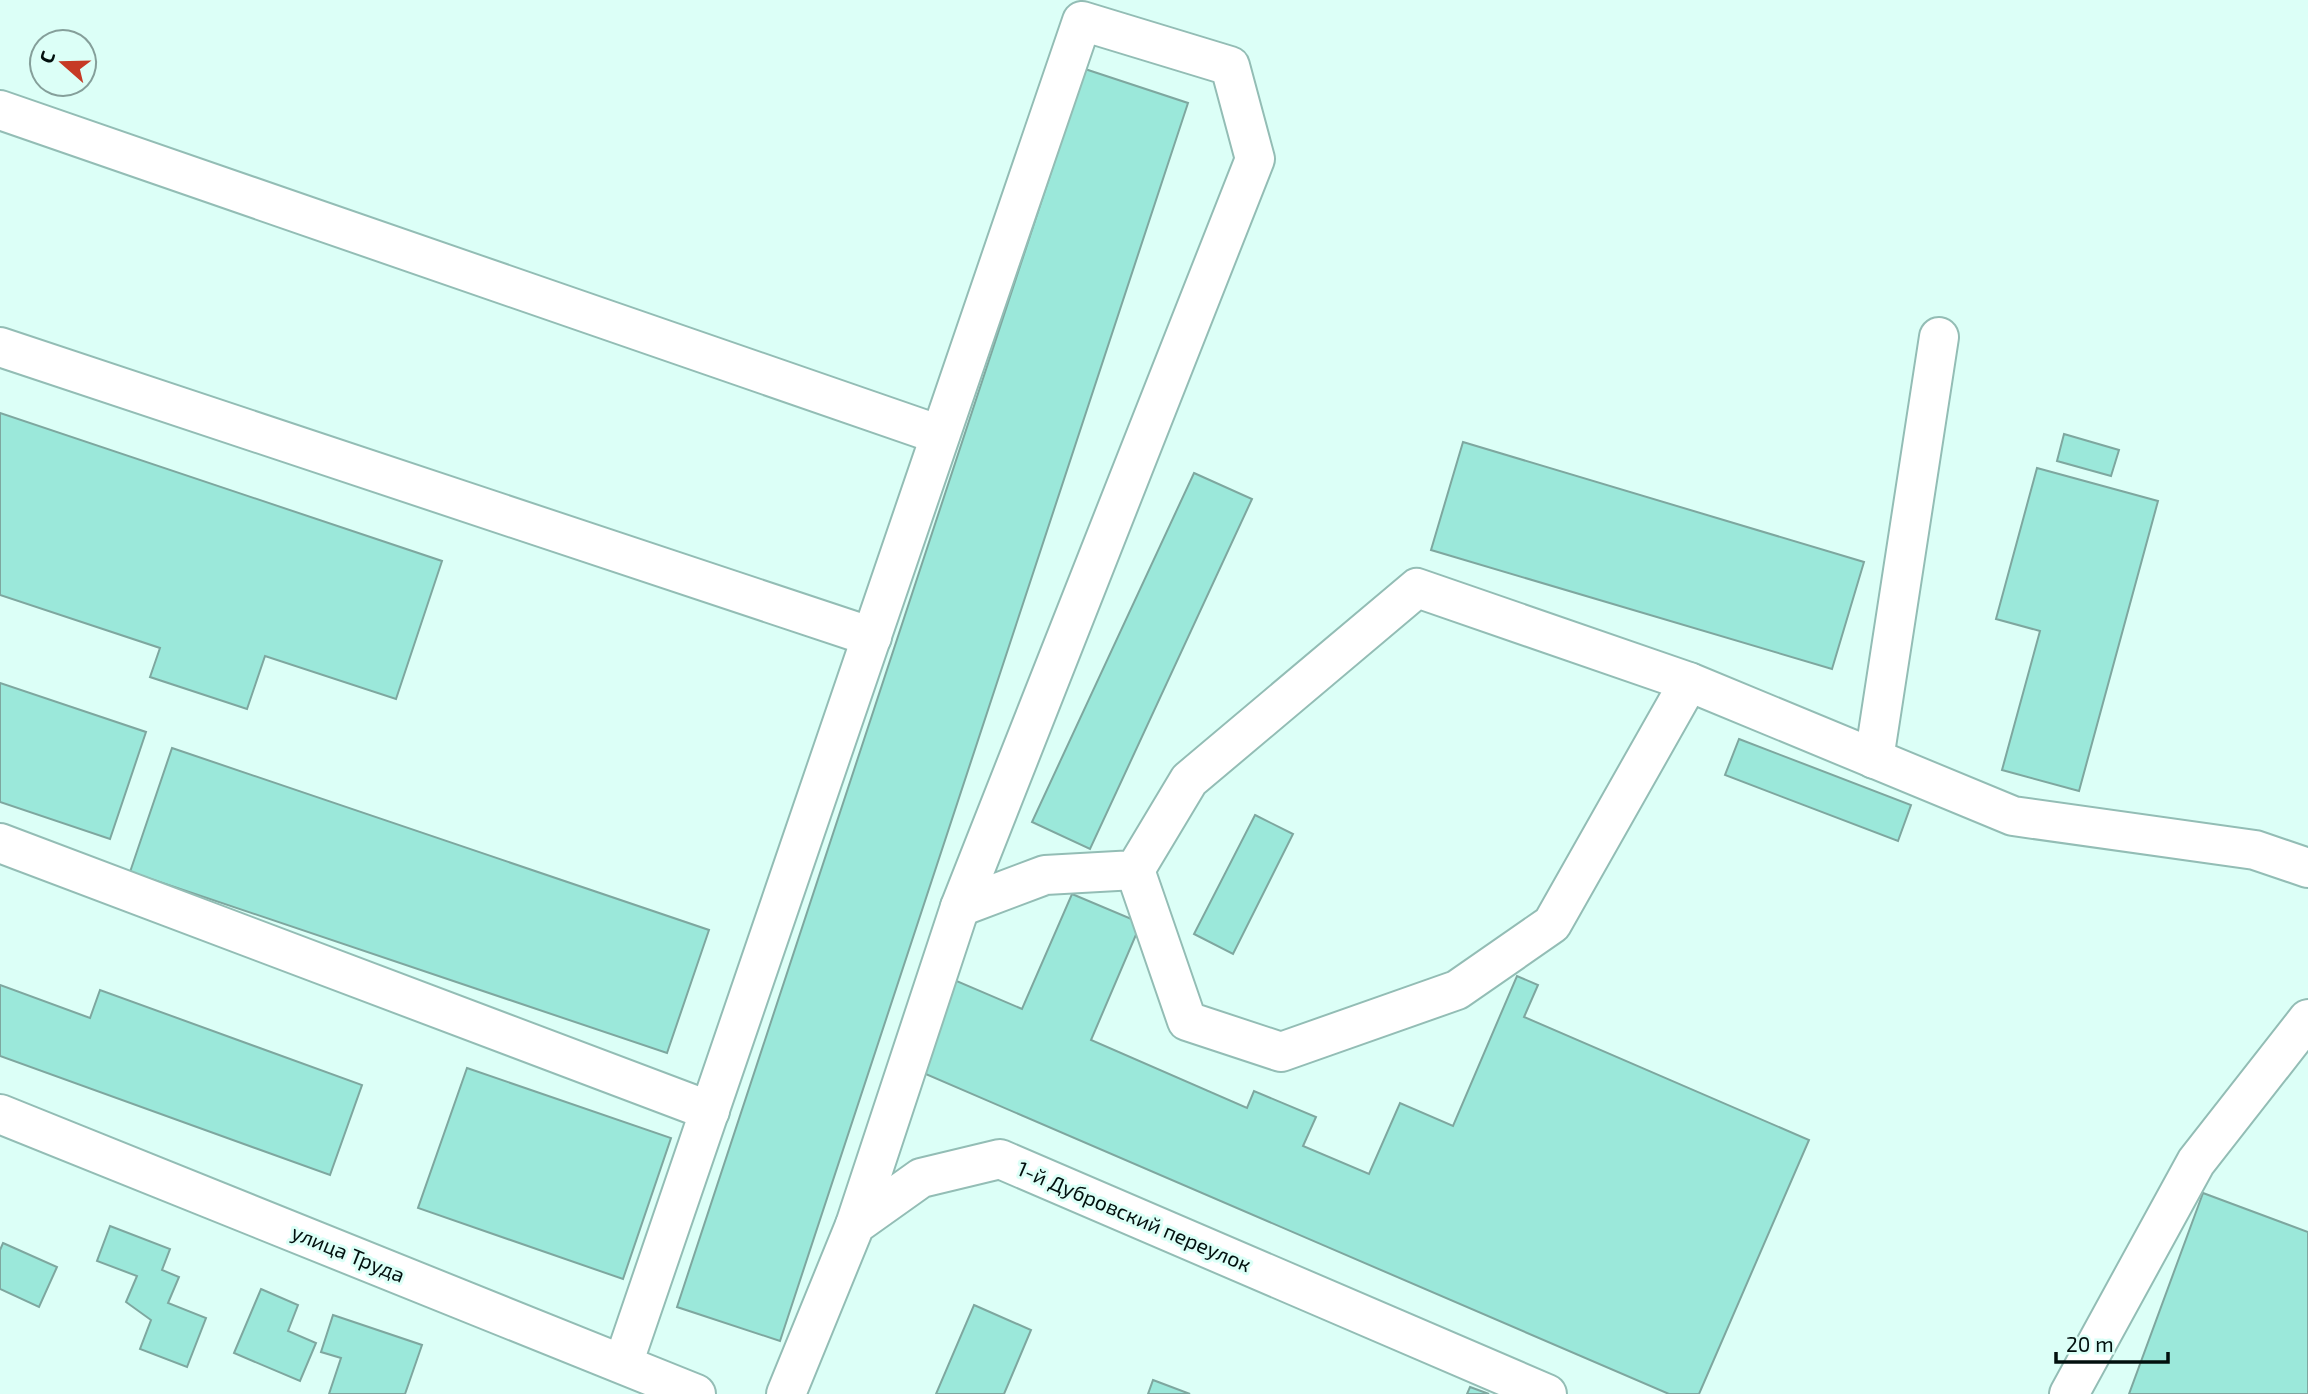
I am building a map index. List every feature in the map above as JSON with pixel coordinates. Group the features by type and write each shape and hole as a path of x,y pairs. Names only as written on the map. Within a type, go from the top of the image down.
{"street":[{"path":"623,1364 1082,21 1230,66 1255,159 960,907 855,1224 786,1394"},
{"path":"0,110 940,435"},
{"path":"1874,759 1939,337"},
{"path":"0,347 872,637"},
{"path":"1689,682 1552,924 1458,990 1281,1052 1187,1021 1135,870 1189,780 1417,588 1689,682 2013,816 2255,850 2308,868"},
{"path":"0,843 710,1111"},
{"path":"960,907 1045,875 1135,870"},
{"path":"2069,1394 2196,1162 2308,1019"},
{"name":"улица Труда","path":"0,1114 696,1394"},
{"name":"1-й Дубровский переулок","path":"855,1224 920,1178 1000,1159 1547,1394"}],"building":[{"path":"1085,69 1188,103 780,1341 677,1307"},
{"path":"0,413 442,561 396,699 265,656 247,709 150,677 160,648 0,595"},
{"path":"2064,434 2119,450 2111,476 2057,461"},
{"path":"1463,442 1864,562 1832,669 1431,550"},
{"path":"2037,468 2158,501 2079,791 2002,770 2040,631 1996,619"},
{"path":"1194,473 1252,499 1090,849 1032,822"},
{"path":"0,683 146,732 110,839 0,802"},
{"path":"1739,739 1911,805 1898,841 1725,775"},
{"path":"172,748 709,930 667,1053 130,872"},
{"path":"1255,815 1293,834 1233,954 1194,934"},
{"path":"1072,894 1141,923 1091,1040 1247,1108 1254,1091 1316,1117 1303,1146 1369,1174 1400,1103 1453,1126 1517,976 1538,985 1524,1017 1809,1140 1699,1394 1669,1394 914,1069 952,979 1022,1009"},
{"path":"0,985 90,1018 100,990 362,1085 330,1175 0,1056"},
{"path":"467,1068 671,1138 623,1279 418,1208"},
{"path":"2203,1193 2308,1232 2308,1394 2129,1394"},
{"path":"110,1226 170,1249 162,1270 179,1277 168,1303 206,1318 187,1367 140,1349 151,1320 126,1302 137,1276 97,1261"},
{"path":"3,1243 57,1267 39,1307 0,1289 0,1250"},
{"path":"261,1289 298,1305 288,1331 316,1343 300,1381 234,1353"},
{"path":"974,1305 1031,1330 1004,1394 936,1394"},
{"path":"333,1315 422,1345 405,1394 329,1394 341,1358 321,1352"},
{"path":"1153,1380 1190,1394 1148,1394"},
{"path":"1470,1387 1489,1394 1467,1394"}]}
